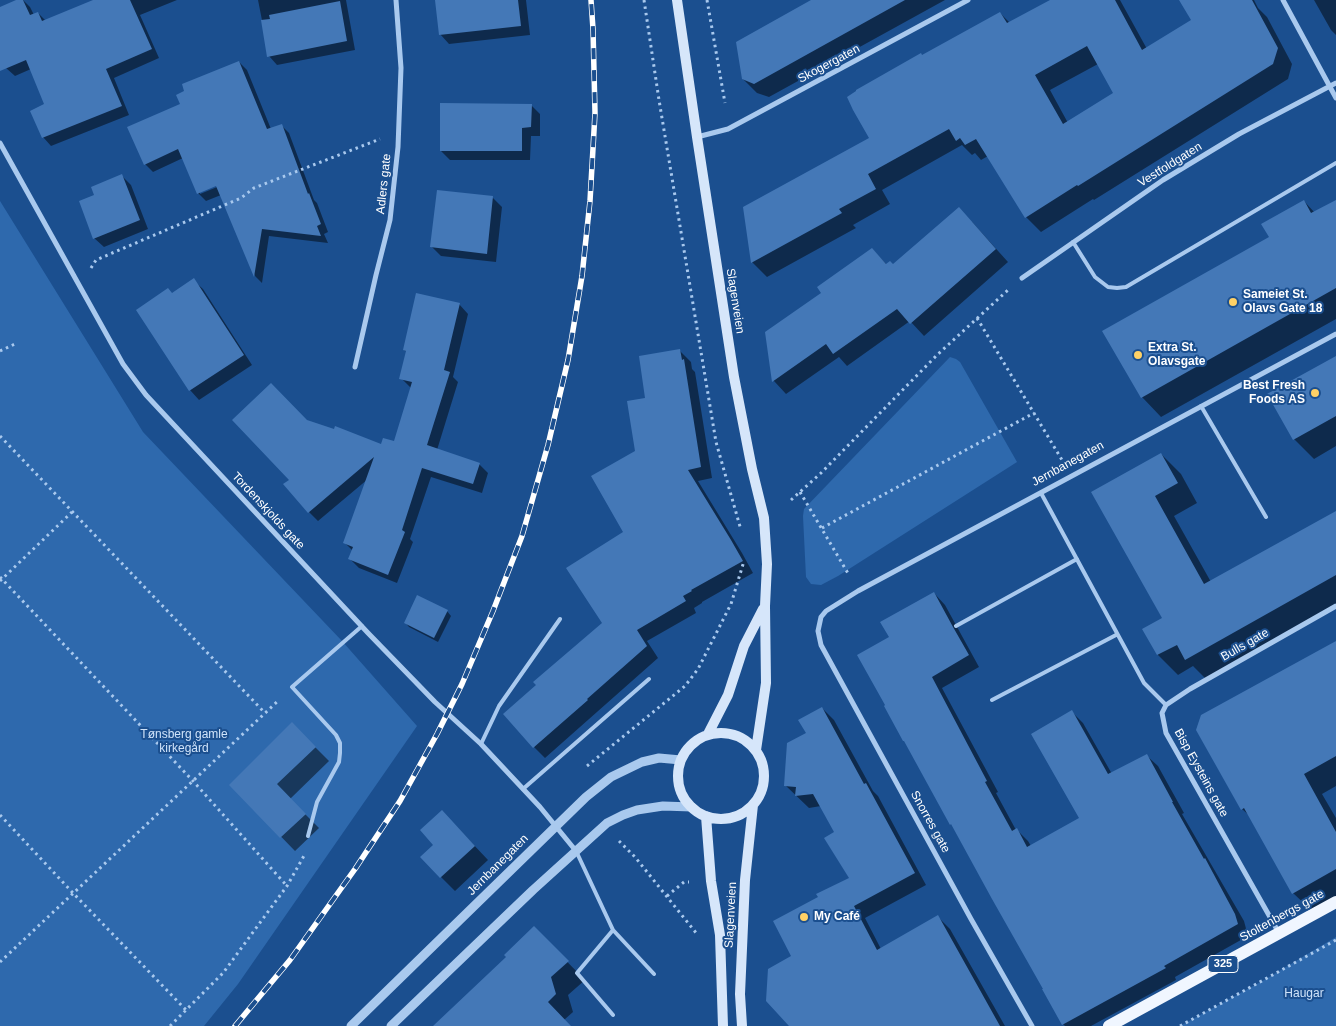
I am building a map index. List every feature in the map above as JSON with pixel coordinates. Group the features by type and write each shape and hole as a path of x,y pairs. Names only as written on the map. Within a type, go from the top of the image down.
{"main road":[{"name":"Slagenveien","path":"677,0 734,377 752,469 764,518 767,564 765,606 766,683 756,750 763,764 764,778 761,793 753,806 745,880 740,994 742,1026"},
{"name":"Slagenveien","path":"681,760 692,744 708,734 728,695 744,646 765,606"},
{"path":"708,734 726,732 735,735 743,738 756,750"},
{"path":"681,760 678,777 682,794 692,807 706,816 719,819 731,818 753,806"},
{"name":"Slagenveien","path":"706,816 711,881 720,935 723,1026"},
{"name":"Stoltenbergs gate","path":"1109,1026 1336,902"}],"street":[{"name":"Adlers gate","path":"356,367 390,220 398,138 401,68 396,0"},
{"name":"Skogergaten","path":"697,137 728,129 968,0"},
{"path":"1283,0 1336,98"},
{"name":"Vestfoldgaten","path":"1022,278 1163,180 1238,134 1336,83"},
{"name":"Tordenskjolds gate","path":"0,143 123,364 146,395 362,626 523,789 576,851"},
{"name":"Jernbanegaten","path":"819,624 821,617 826,611 858,591 1336,334"},
{"name":"Bulls gate","path":"1166,705 1190,689 1336,606"},
{"name":"Snorres gate","path":"819,624 819,637 822,645 971,919 1032,1026"},
{"name":"Bisp Eysteins gate","path":"1166,705 1162,713 1166,733 1279,933"},
{"name":"Jernbanegaten","path":"351,1026 586,797 611,777 642,762 659,758 681,760"},
{"path":"391,1026 607,823 636,810 663,806 692,807"}],"lane":[{"path":"1073,242 1095,277 1108,287 1126,287 1336,163"},
{"path":"1201,406 1266,517"},
{"path":"1041,493 1144,684 1166,705"},
{"path":"956,626 1077,560"},
{"path":"480,744 499,706 560,620"},
{"path":"308,836 317,802 338,762 340,743 336,735 292,687 362,626"},
{"path":"992,700 1116,635"},
{"path":"523,789 649,679"},
{"path":"576,851 613,930 654,974"},
{"path":"613,930 577,973 613,1016"}],"path":[{"path":"644,0 716,442 742,532"},
{"path":"707,0 725,103"},
{"path":"79,285 96,260 241,198 254,188 381,138 398,138"},
{"path":"790,500 839,455 938,355 1022,278"},
{"path":"977,318 1071,476"},
{"path":"0,351 15,344"},
{"path":"822,528 1034,413"},
{"path":"0,436 264,713"},
{"path":"800,492 858,591"},
{"path":"72,512 1,579 193,781 287,886"},
{"path":"584,770 596,758 685,686 698,670 731,604 744,559"},
{"path":"0,962 292,687"},
{"path":"0,815 186,1010"},
{"path":"170,1026 223,973 287,886 307,849 308,836"},
{"path":"618,840 635,857 698,934 700,941"},
{"path":"667,896 684,882 690,882"},
{"path":"1180,1026 1336,940"}],"green space":[{"name":"Tønsberg gamle kirkegård","path":"0,201 143,432 342,641 417,726 238,984 204,1026 0,1026"},
{"path":"950,357 960,362 1017,462 838,576 821,585 811,584 806,577 804,509"},
{"name":"Haugar","path":"1336,937 1336,1026 1180,1026 1266,979"}],"building":[{"path":"16,0 23,0 30,15 38,12 42,21 93,0 130,0 152,49 106,69 122,106 42,138 30,111 44,104 26,60 0,71 0,7"},
{"path":"435,0 518,0 521,26 439,35"},
{"path":"811,0 905,0 754,84 742,79 736,42"},
{"path":"1050,0 1115,0 1142,50 1191,20 1179,0 1252,0 1278,48 1273,64 1025,218 976,139 965,145 960,138 956,141 949,129 868,174 876,189 839,209 842,213 751,263 743,207 869,138 847,97 921,53 922,55 1000,12 1007,23","holes":["1087,46 1113,93 1063,124 1035,75"]},
{"path":"340,1 347,41 267,57 261,20 270,19 269,15"},
{"path":"239,61 267,129 282,124 321,224 317,226 321,236 262,229 254,277 216,186 197,194 178,149 144,165 127,127 180,104 176,95 184,91 182,84"},
{"path":"440,103 532,104 531,127 522,128 522,151 440,151"},
{"path":"122,174 140,220 93,239 79,201 94,195 91,187"},
{"path":"437,190 493,196 487,254 430,247"},
{"name":"Sameiet St. Olavs Gate 18","path":"1304,200 1311,213 1336,200 1336,288 1141,398 1102,331 1269,237 1261,224"},
{"path":"959,207 996,249 910,324 897,309 833,354 826,344 772,382 765,332 821,293 817,287 872,248 886,264 890,261 893,264"},
{"path":"194,278 244,355 189,391 136,310 168,288 172,293"},
{"path":"416,293 460,303 444,370 450,372 427,445 480,463 473,484 422,468 402,530 405,532 388,575 348,559 353,547 343,543 374,457 308,513 283,484 289,480 232,420 271,383 307,420 334,429 335,426 381,444 383,438 394,441 412,382 399,379 406,351 403,350"},
{"path":"680,349 682,360 684,359 701,467 688,470 743,561 691,590 683,596 686,601 637,630 647,646 533,748 503,714 536,685 533,682 602,623 566,568 623,532 591,476 635,451 627,401 645,398 639,356"},
{"path":"1336,356 1336,416 1293,440 1267,394"},
{"path":"1161,453 1178,483 1155,496 1204,584 1336,511 1336,575 1185,660 1177,645 1157,655 1142,629 1162,618 1091,492"},
{"path":"934,592 969,655 932,677 1012,831 1017,828 1027,847 1079,818 1031,734 1072,710 1108,774 1147,754 1235,914 1238,924 1164,966 1166,968 1062,1025 857,655 889,637 880,622"},
{"path":"417,595 448,610 434,638 404,623"},
{"path":"1336,641 1336,756 1304,774 1336,832 1336,869 1292,894 1244,808 1241,810 1196,730 1201,715"},
{"path":"822,707 915,873 854,906 877,950 938,915 1000,1026 789,1026 766,1001 768,969 791,956 773,921 818,897 816,894 849,878 824,838 834,832 813,794 795,796 796,787 784,786 787,743 806,733 798,720"},
{"path":"292,722 316,747 277,784 306,814 280,838 229,785"},
{"path":"442,810 475,846 440,878 420,857 433,845 420,830"},
{"path":"534,926 569,961 551,977 556,994 548,1002 571,1026 433,1026 506,957 504,955"}],"railway":[{"path":"235,1026 290,960 355,869 400,801 462,684 522,536 548,445 568,360 582,276 590,201 595,113 591,0"}],"place":[{"name":"Sameiet St. Olavs Gate 18","path":"1233,302"},
{"name":"Extra St. Olavsgate","path":"1138,355"},
{"name":"Best Fresh Foods AS","path":"1315,393"},
{"name":"My Café","path":"804,917"}]}
